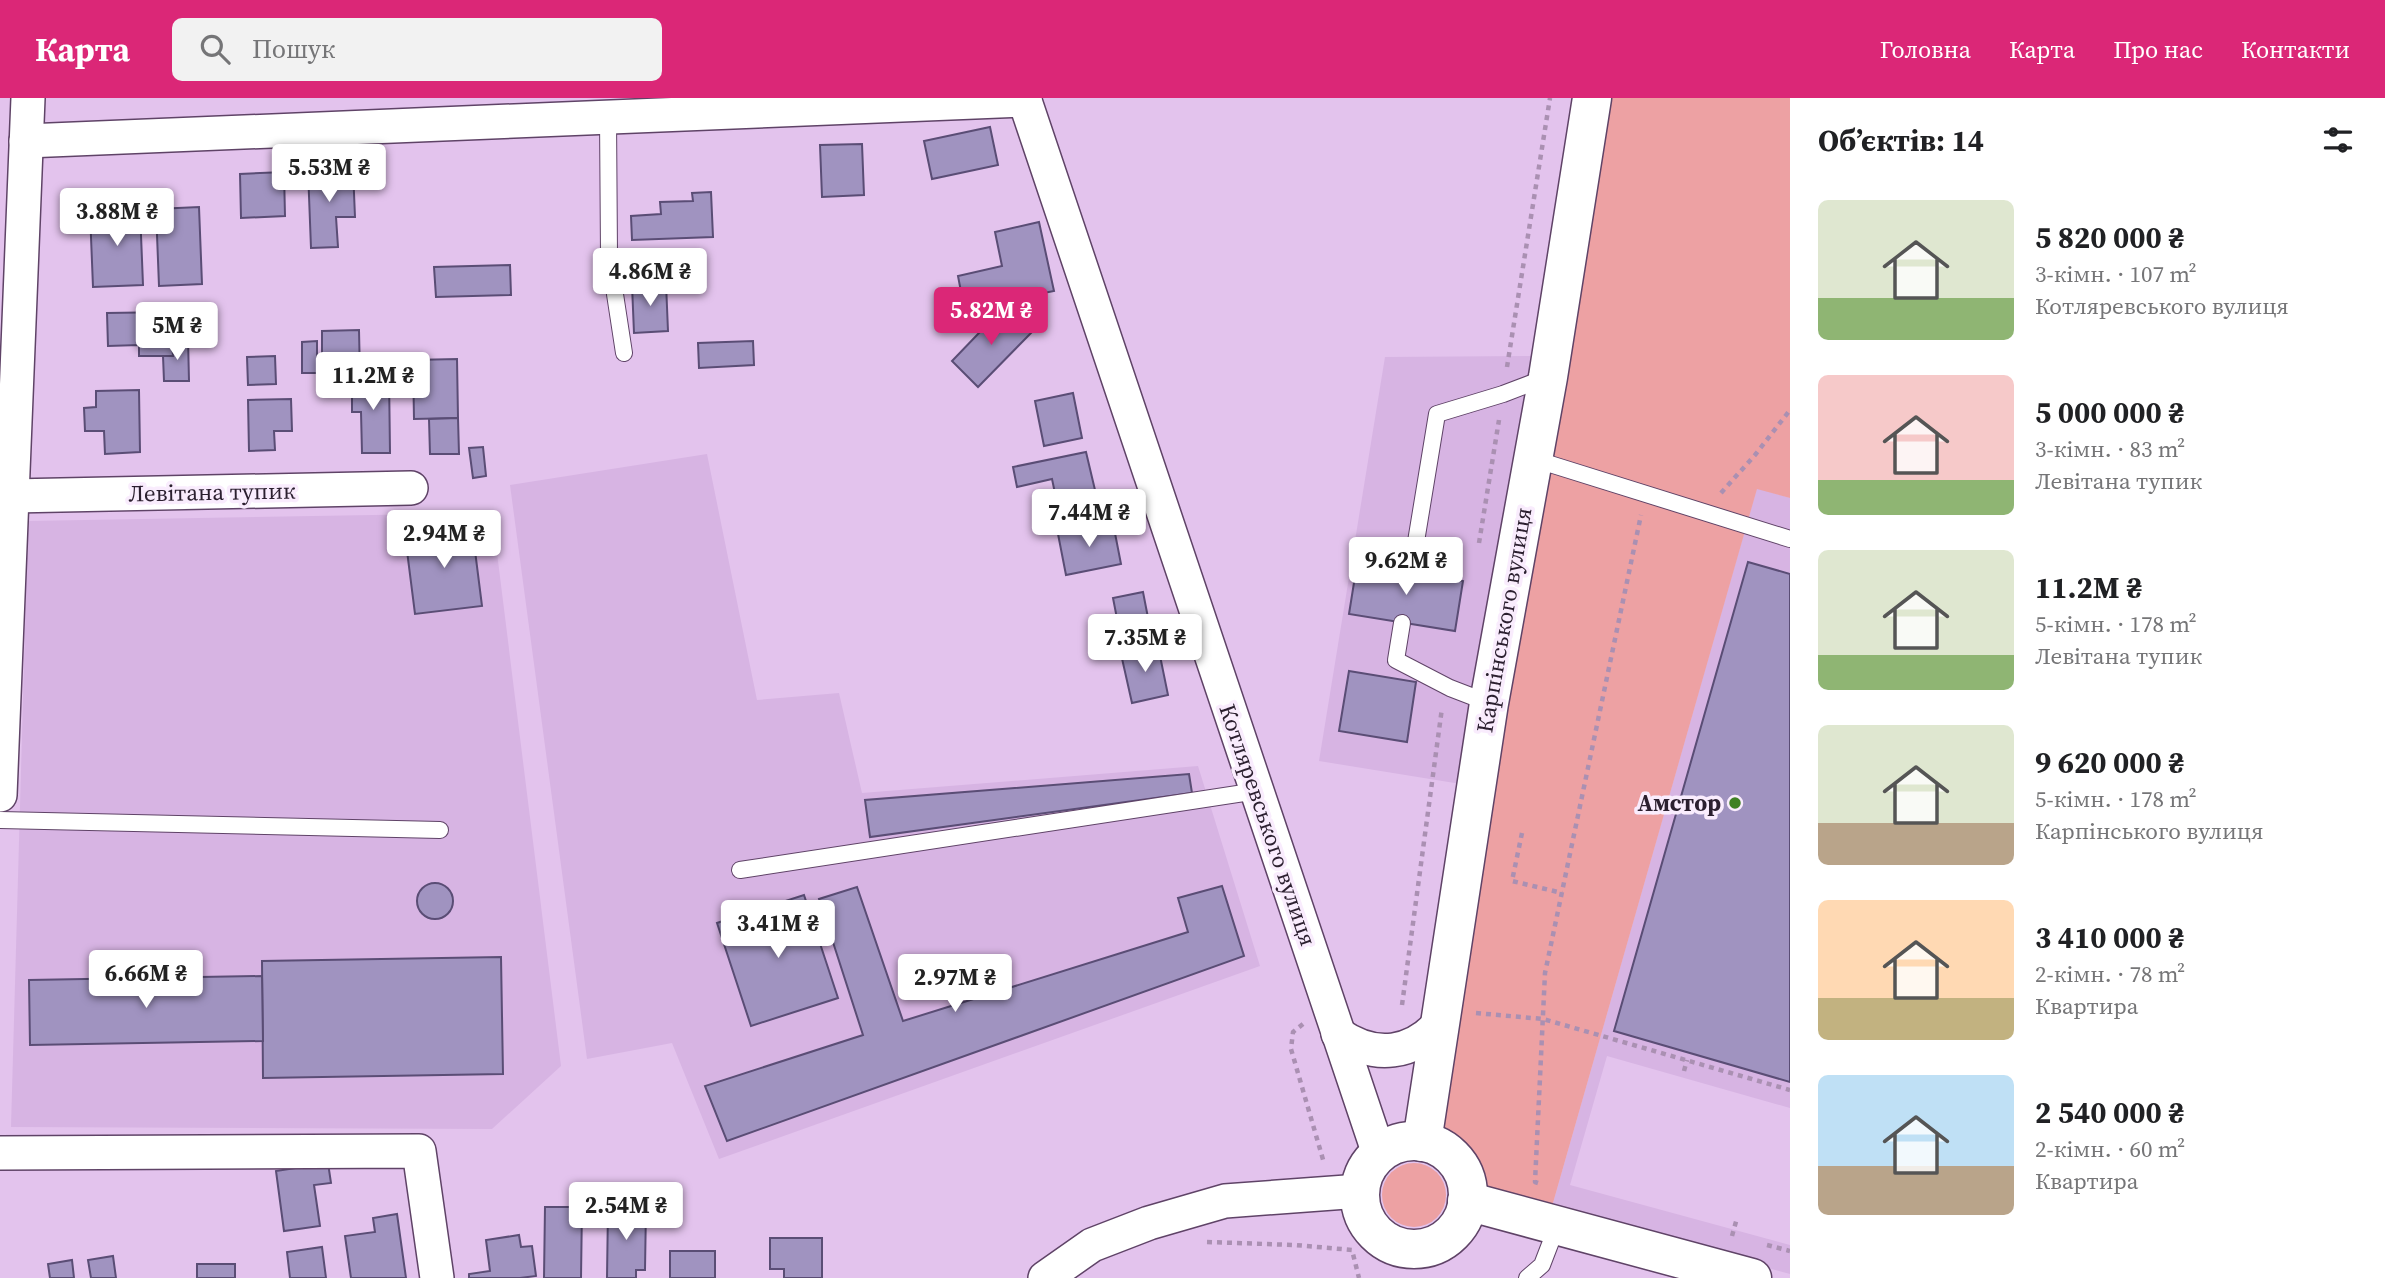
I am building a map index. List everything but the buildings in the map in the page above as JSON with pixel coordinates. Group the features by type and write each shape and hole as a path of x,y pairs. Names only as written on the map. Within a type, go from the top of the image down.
{"street":[{"path":"0,795 29,98"},
{"name":"Карпінського вулиця","path":"1422,1142 1457,1017 1489,703 1531,458 1548,377 1592,98"},
{"path":"26,141 1024,99"},
{"name":"Котляревського вулиця","path":"1024,99 1379,1154"},
{"name":"Левітана тупик","path":"12,496 411,488"},
{"path":"1338,1034 1364,1048 1393,1050 1421,1041 1457,1017"},
{"path":"1422,1142 1447,1153 1457,1163 1463,1174 1467,1201 1464,1213 1451,1234 1421,1264 1391,1245 1371,1228 1360,1204 1360,1191 1366,1171 1379,1154 1399,1144 1422,1142"},
{"path":"0,1153 419,1151 437,1278"},
{"path":"1045,1278 1092,1245 1149,1223 1225,1201 1360,1191"},
{"path":"1467,1201 1557,1226 1733,1266"}],"lane":[{"path":"608,117 609,255 624,353"},
{"path":"1411,572 1437,414 1548,377"},
{"path":"1531,458 1790,539"},
{"path":"1402,623 1396,660 1450,688 1489,703"},
{"path":"740,870 1256,791"},
{"path":"0,820 440,830"},
{"path":"1527,1278 1542,1265 1557,1226"}],"path":[{"path":"1479,546 1550,98"},
{"path":"1705,512 1790,410"},
{"path":"1535,1182 1545,973 1646,494"},
{"path":"1402,1005 1440,713 1450,688"},
{"path":"1522,834 1512,881 1562,892"},
{"path":"1457,1017 1543,1019 1790,1090"},
{"path":"1304,1023 1293,1032 1291,1049 1325,1164"},
{"path":"1684,1072 1687,1060"},
{"path":"1733,1266 1737,1218"},
{"path":"1204,1242 1352,1250 1359,1278"}],"shaded area":[{"path":"1607,98 1790,98 1790,498 1757,489 1551,1210 1486,1192 1477,1161 1457,1138 1438,1127"},
{"path":"1538,356 1467,785 1319,761 1385,357"},
{"path":"707,454 757,700 839,693 862,793 1198,766 1260,966 719,1159 672,1043 587,1059 510,485"},
{"name":"Амстор","path":"1757,488 1790,498 1790,1108 1607,1056 1570,1185 1790,1245 1790,1274 1551,1210"},
{"path":"492,513 561,1066 492,1129 11,1127 28,521"},
{"path":"1408,1163 1420,1163 1437,1172 1444,1183 1444,1207 1437,1218 1420,1227 1408,1227 1396,1222 1387,1213 1382,1201 1382,1189 1387,1177 1396,1168"}],"place":[{"name":"Амстор","path":"1735,803"}]}
